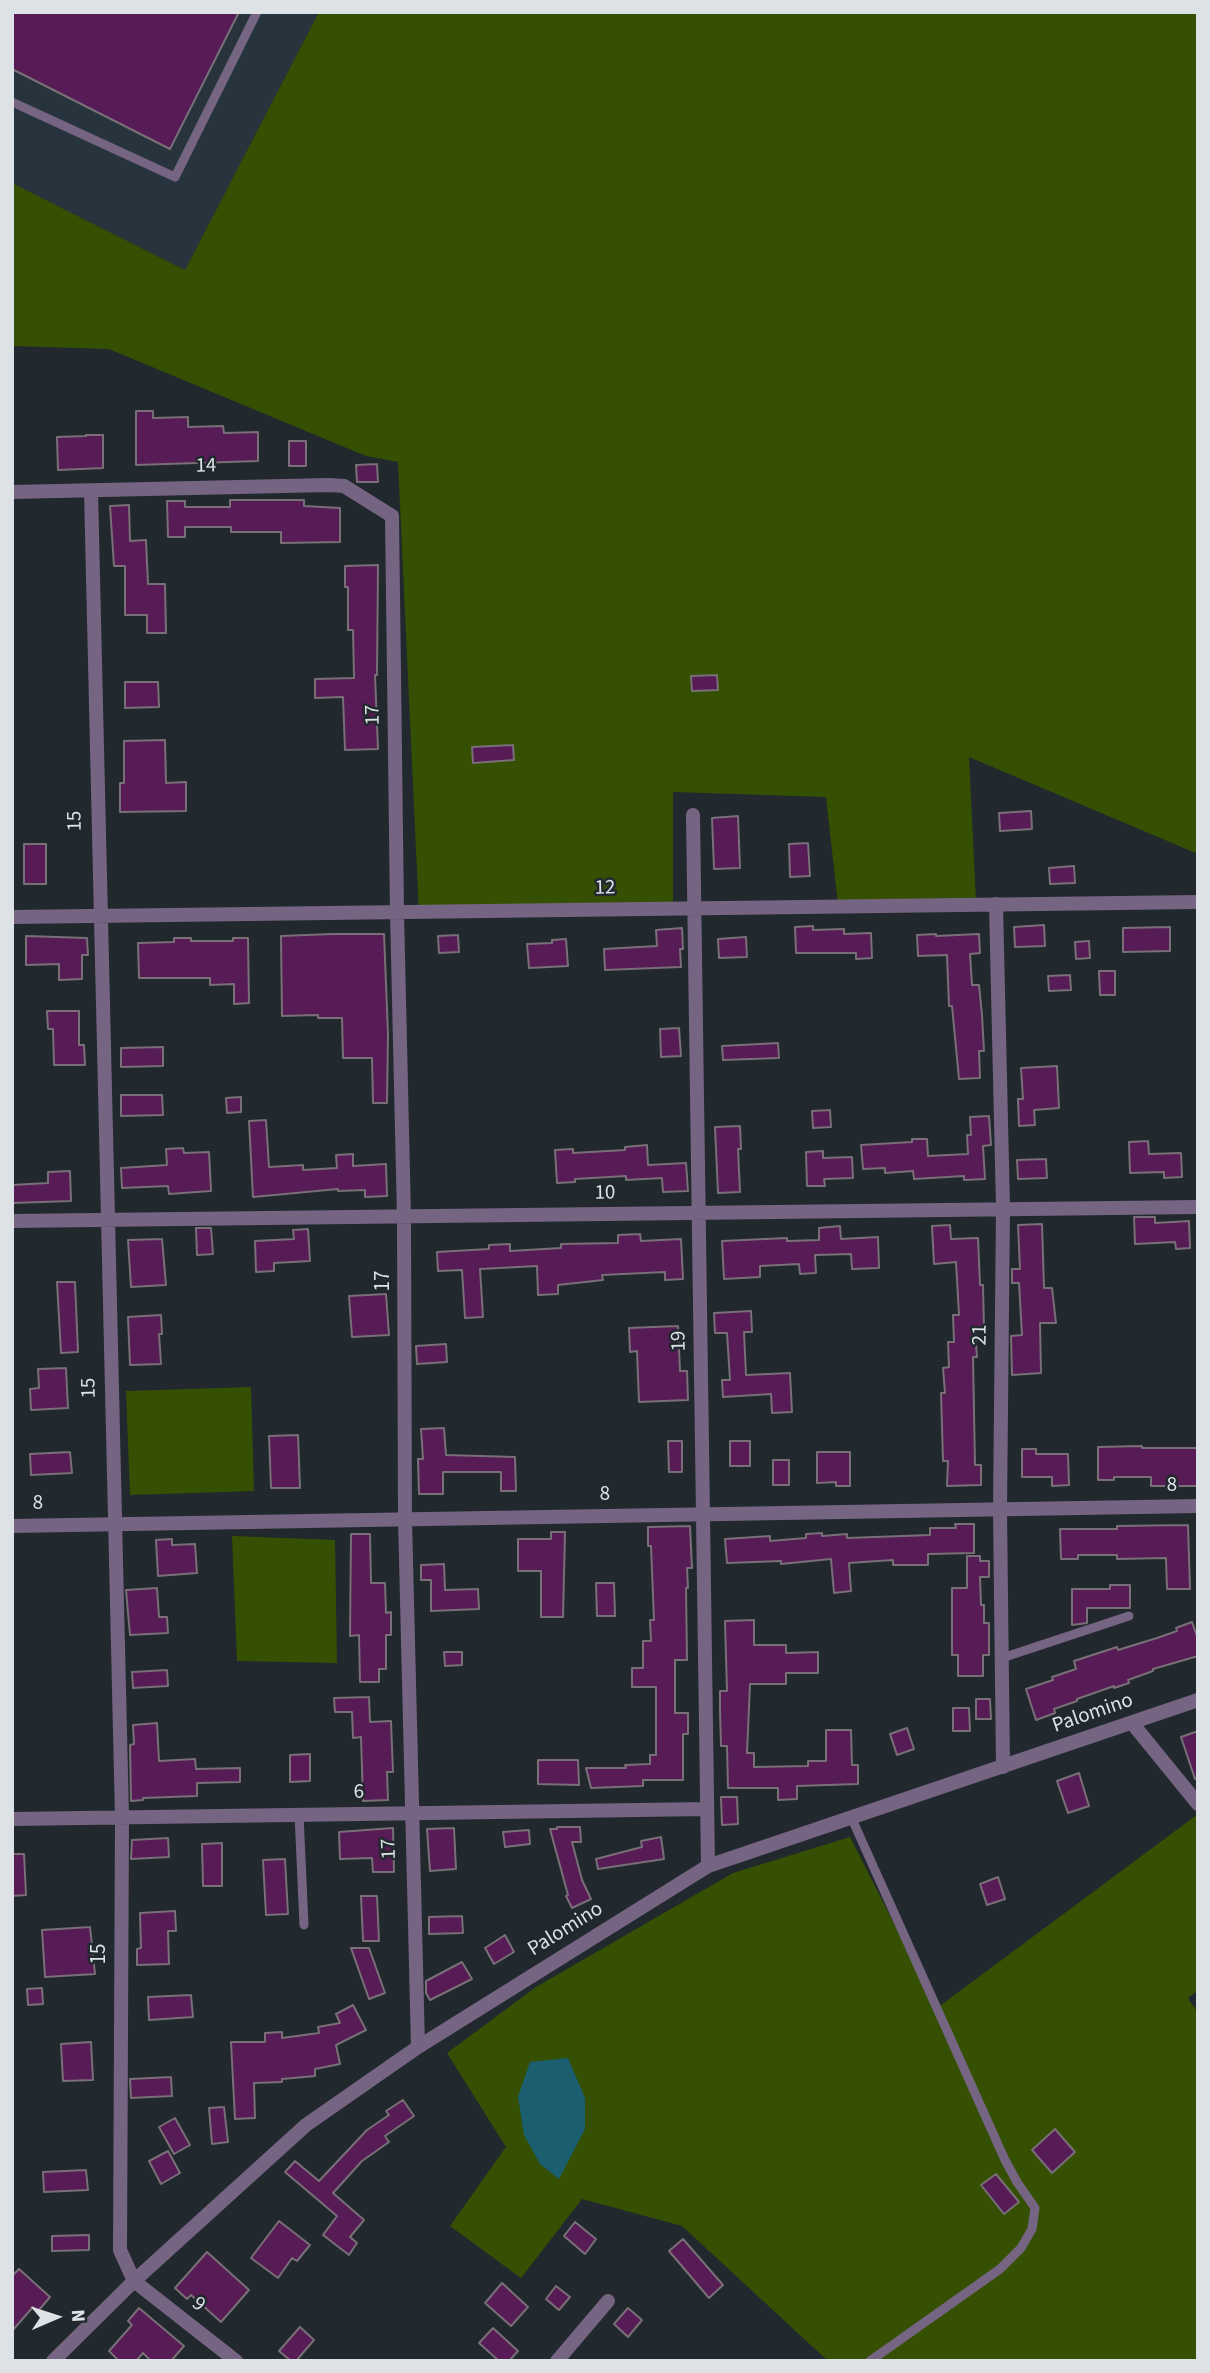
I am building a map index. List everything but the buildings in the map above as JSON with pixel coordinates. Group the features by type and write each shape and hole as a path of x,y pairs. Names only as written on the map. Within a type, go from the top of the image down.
{"street":[{"name":"14","path":"12,492 344,486 392,516"},
{"name":"15","path":"91,491 122,1817 120,2250 134,2281"},
{"name":"17","path":"392,516 404,1217 405,1519 410,1813 418,2047"},
{"name":"19","path":"693,815 708,1866"},
{"name":"12","path":"12,917 1198,902"},
{"name":"21","path":"996,904 1003,1208 1000,1510 1003,1767"},
{"name":"10","path":"12,1221 1198,1207"},
{"name":"8","path":"12,1525 1198,1506"},
{"name":"Palomino","path":"52,2361 134,2281 306,2125 418,2047 708,1866 1198,1700"},
{"path":"1132,1723 1198,1804"},
{"name":"6","path":"12,1819 707,1809"},
{"name":"9","path":"134,2281 236,2361"},
{"path":"557,2361 608,2301"}],"lane":[{"path":"12,102 175,177 257,12"},
{"path":"1002,1658 1129,1616"},
{"path":"299,1814 304,1925"},
{"path":"852,1819 1005,2160 1035,2208 1032,2229 1021,2248 1000,2269 870,2361"}],"shaded area":[{"path":"12,12 319,12 185,270 12,183"}],"green space":[{"path":"319,12 1198,12 1198,854 969,757 976,901 838,904 826,797 673,792 673,910 419,914 398,462 366,456 109,349 12,346 12,183 185,270"},
{"path":"251,1387 254,1491 130,1495 126,1391"},
{"path":"232,1536 335,1540 337,1663 237,1661"},
{"path":"1198,1814 1198,1990 1188,1998 1198,2013 1198,2361 828,2361 682,2226 582,2199 521,2278 450,2226 506,2147 447,2053 536,1987 733,1873 850,1837 937,2008"}],"water":[{"path":"568,2058 585,2098 585,2129 559,2179 540,2164 524,2135 518,2097 530,2062"}]}
